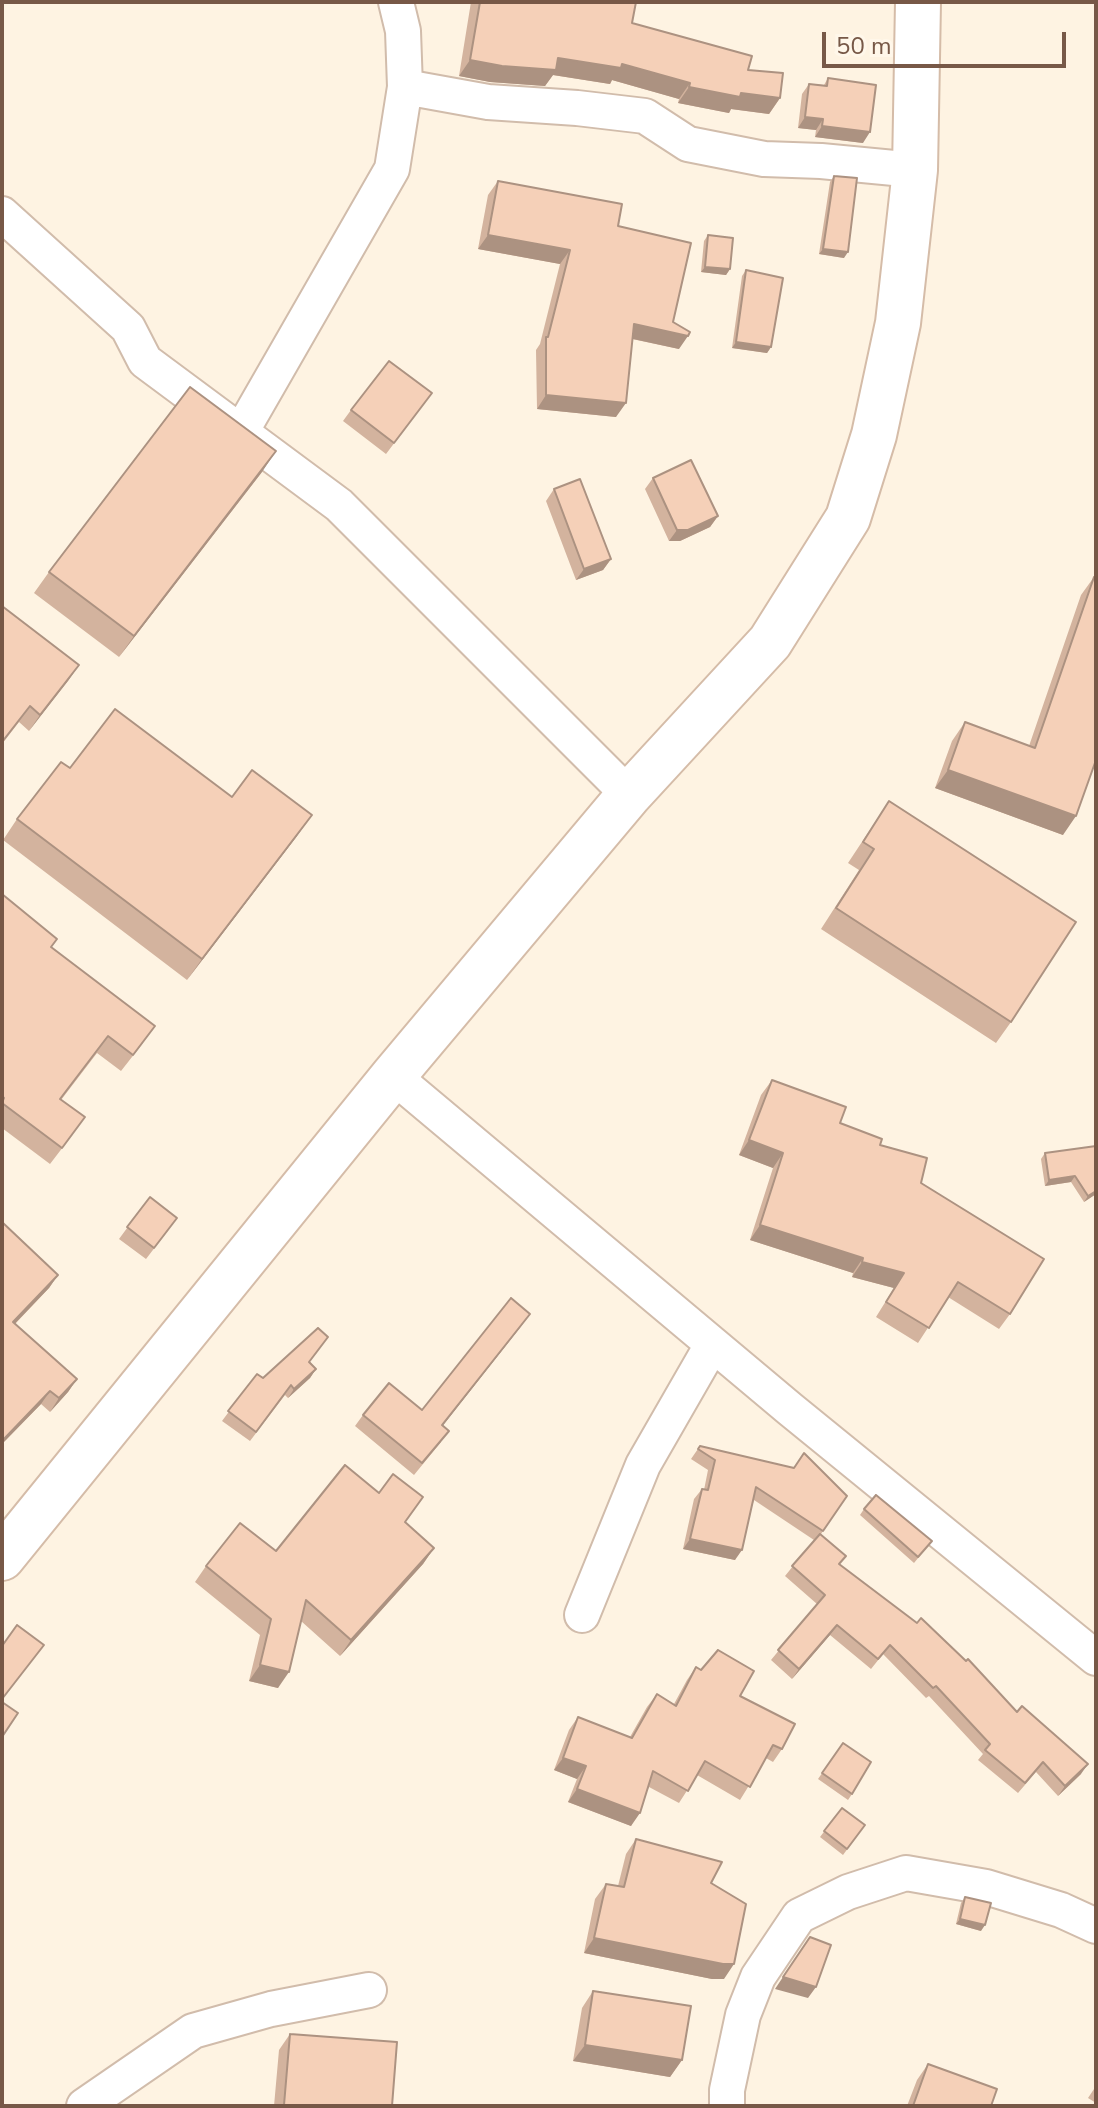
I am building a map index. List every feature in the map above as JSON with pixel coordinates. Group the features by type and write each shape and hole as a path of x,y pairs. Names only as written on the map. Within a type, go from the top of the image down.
{"street":[{"path":"241,432 392,169 405,87 403,31 396,2"},
{"path":"2,1558 393,1076 629,795 770,642 848,518 874,435 898,323 915,170 918,2"},
{"path":"405,87 488,102 645,116 688,144 764,159 915,170"},
{"path":"2,214 128,328 145,361 339,505 629,795"},
{"path":"393,1076 712,1345 1096,1658"},
{"path":"582,1615 643,1465 712,1345"},
{"path":"727,2106 727,2090 743,2015 758,1977 799,1916 836,1898 906,1873 986,1887 1061,1910 1096,1926"},
{"path":"84,2106 193,2031 271,2009 369,1990"}],"building":[{"path":"480,2 636,2 632,23 752,56 748,70 783,73 780,98 741,93 740,97 689,87 690,83 622,64 621,68 558,58 556,70 470,60"},
{"path":"828,78 876,85 870,132 822,126 823,119 805,117 809,84 827,86"},
{"path":"834,176 857,178 848,252 823,249"},
{"path":"498,181 622,204 618,226 691,243 673,322 690,332 688,336 634,324 626,403 546,395 546,337 570,250 488,235"},
{"path":"708,235 733,238 730,269 705,267"},
{"path":"746,270 783,278 771,347 736,342"},
{"path":"389,361 432,393 394,443 351,410"},
{"path":"190,387 276,451 134,636 49,572"},
{"path":"691,460 718,516 688,530 677,530 653,478"},
{"path":"580,479 611,559 584,569 554,489"},
{"path":"1094,577 1096,760 1076,816 948,770 965,722 1035,748"},
{"path":"2,606 79,665 40,715 30,706 2,742"},
{"path":"115,709 232,797 252,770 312,815 202,959 17,819 61,762 70,768"},
{"path":"889,801 1076,922 1011,1022 836,908 874,849 863,842"},
{"path":"2,894 57,939 51,947 155,1026 133,1055 108,1036 60,1099 85,1117 62,1148 2,1103"},
{"path":"772,1080 846,1107 840,1123 882,1139 880,1145 927,1158 921,1183 1044,1259 1010,1314 958,1282 929,1328 886,1302 904,1273 862,1262 863,1258 760,1225 783,1153 749,1140"},
{"path":"1096,1146 1096,1191 1088,1196 1075,1176 1049,1180 1045,1153"},
{"path":"150,1197 177,1218 154,1248 127,1227"},
{"path":"2,1222 58,1275 13,1322 77,1379 59,1398 50,1391 2,1441"},
{"path":"511,1298 530,1314 442,1425 449,1431 422,1463 363,1415 389,1383 422,1410"},
{"path":"318,1328 328,1337 309,1362 316,1369 294,1389 291,1385 256,1432 228,1411 257,1374 263,1378"},
{"path":"700,1446 794,1468 804,1453 847,1496 823,1531 756,1487 742,1550 690,1539 702,1489 708,1490 715,1460 698,1449"},
{"path":"345,1465 379,1493 393,1474 423,1497 405,1522 434,1548 351,1640 306,1600 289,1672 260,1665 271,1619 206,1566 240,1523 276,1551"},
{"path":"876,1495 932,1541 918,1557 864,1509"},
{"path":"820,1534 846,1556 839,1564 917,1623 921,1618 966,1661 968,1659 1017,1712 1022,1706 1088,1764 1065,1786 1043,1762 1025,1783 985,1750 990,1744 936,1686 933,1688 890,1645 878,1659 837,1625 799,1669 778,1650 825,1595 792,1566"},
{"path":"17,1625 44,1645 2,1699 2,1646"},
{"path":"718,1650 754,1671 740,1696 795,1724 782,1749 773,1745 750,1787 705,1761 688,1791 653,1771 640,1813 577,1789 586,1766 563,1758 578,1717 632,1738 657,1694 676,1706 696,1667 701,1670"},
{"path":"2,1702 18,1713 2,1737"},
{"path":"843,1743 871,1762 852,1794 822,1773"},
{"path":"842,1808 865,1825 847,1849 824,1831"},
{"path":"636,1839 722,1862 711,1883 746,1904 734,1964 594,1938 606,1884 624,1887"},
{"path":"965,1897 991,1903 985,1925 960,1919"},
{"path":"810,1937 831,1945 816,1987 783,1977"},
{"path":"593,1991 691,2006 682,2060 585,2045"},
{"path":"290,2034 397,2042 392,2106 284,2105"},
{"path":"928,2064 997,2089 991,2106 913,2106"}]}
